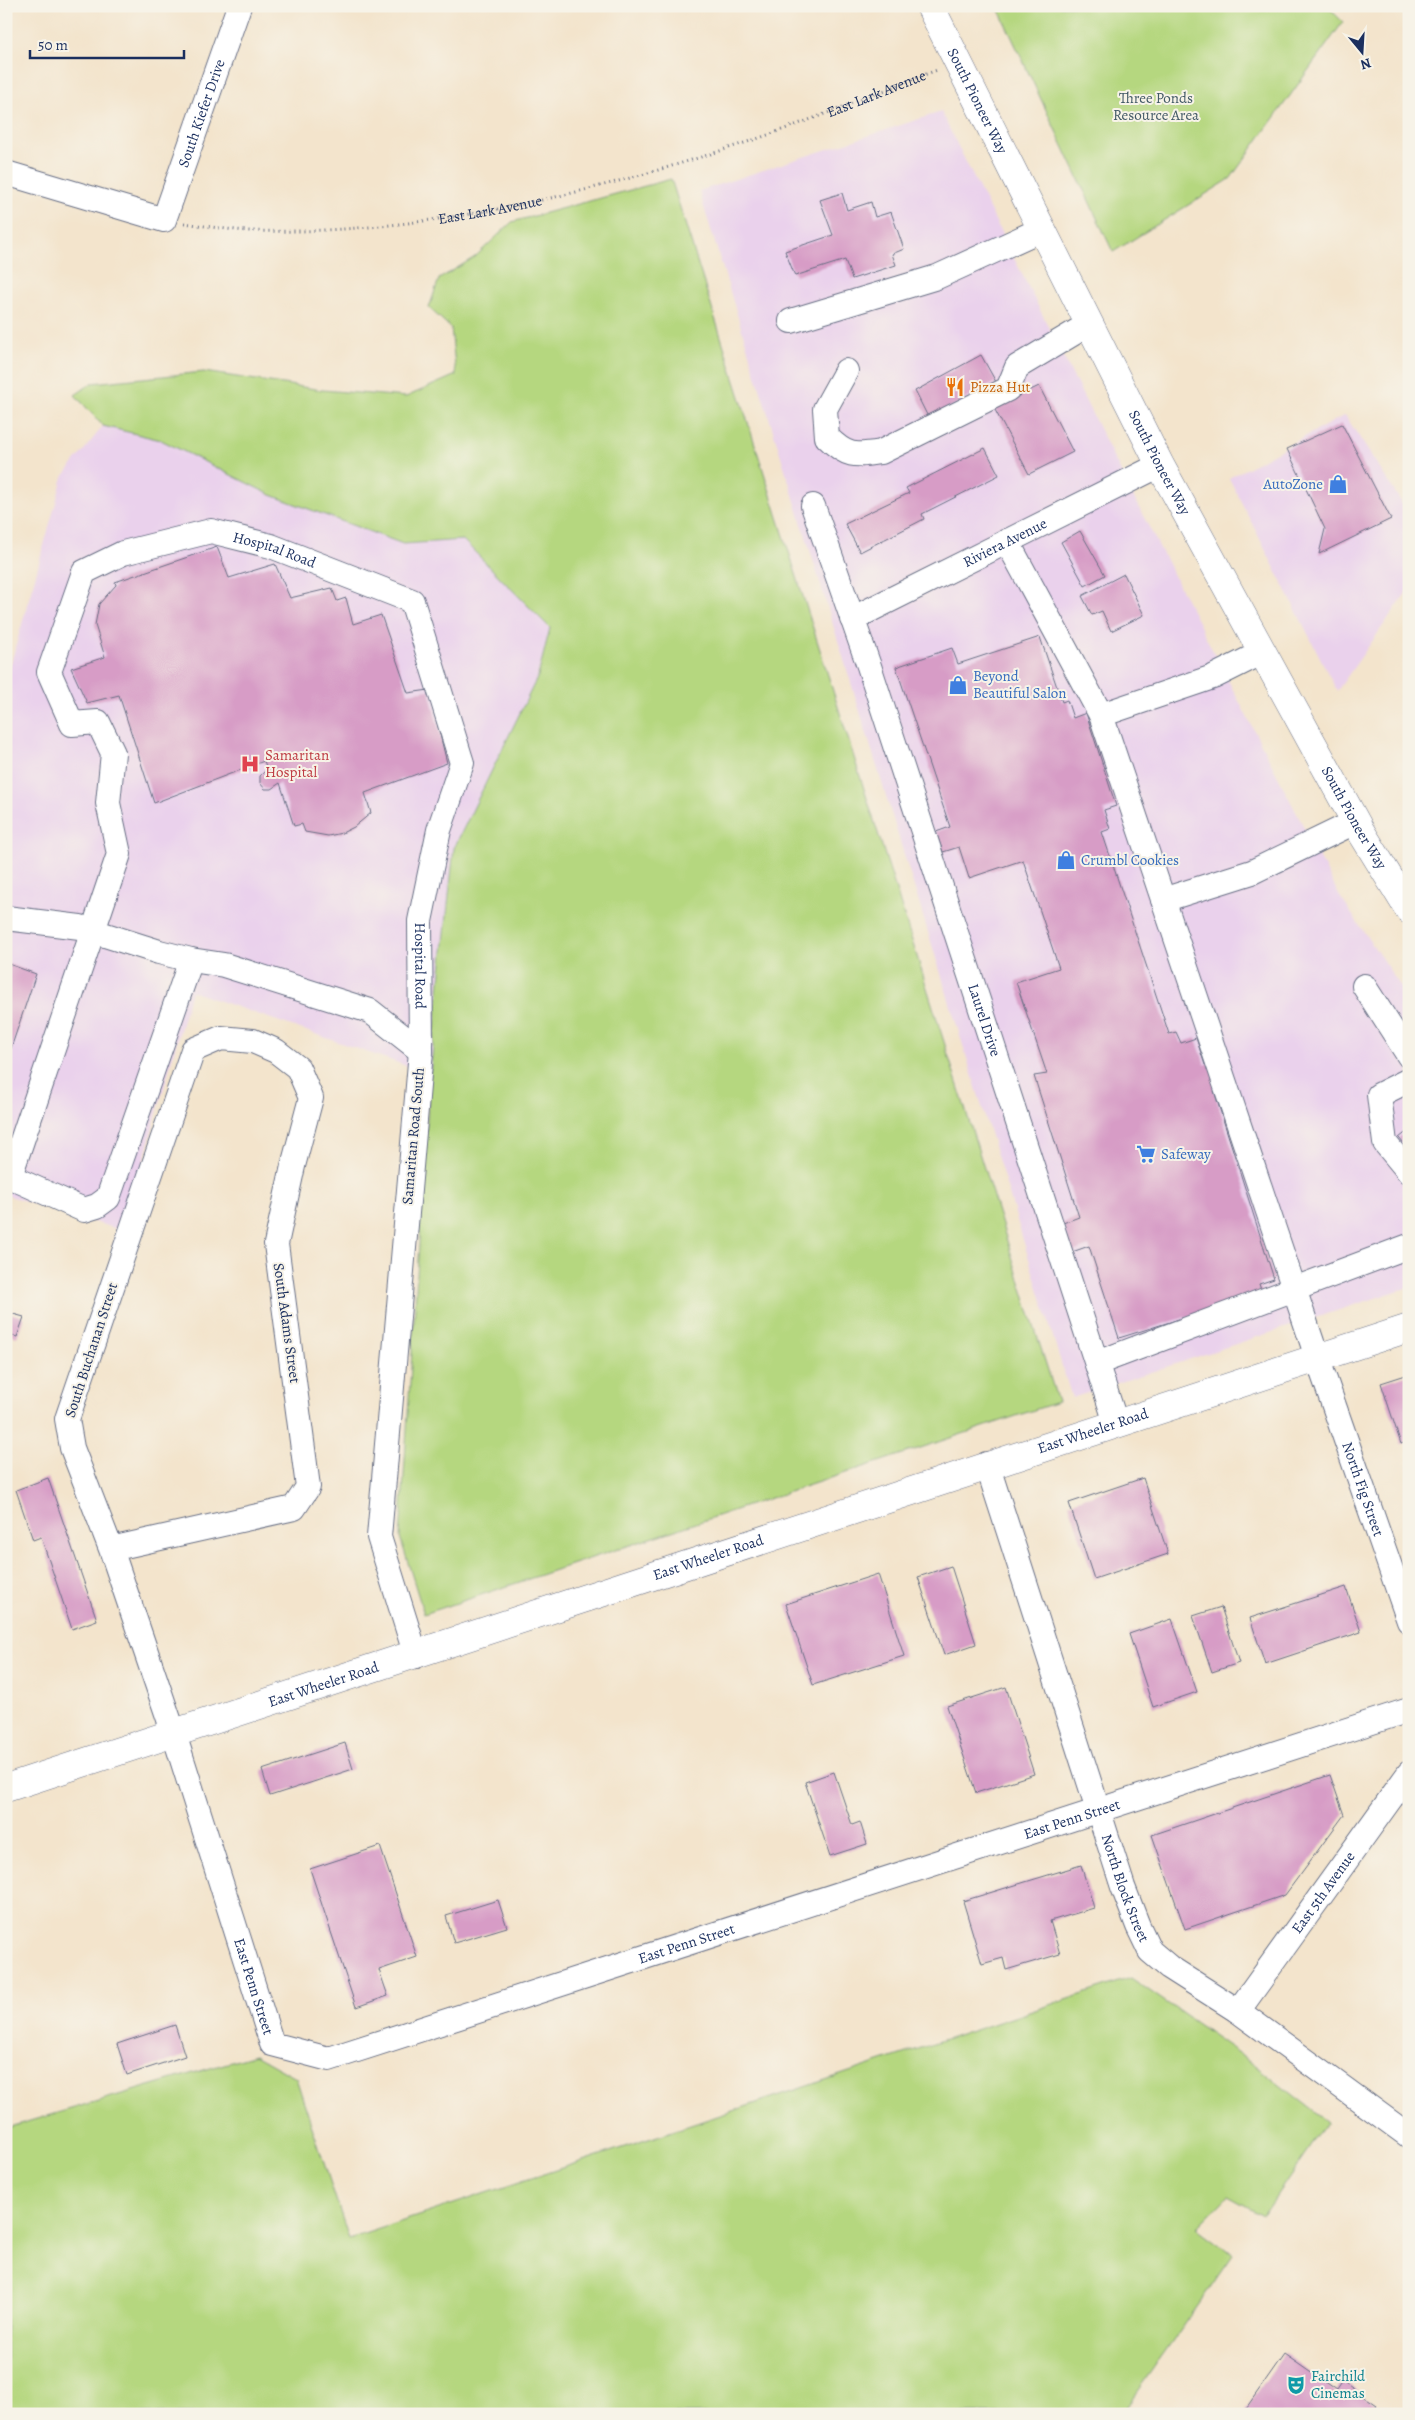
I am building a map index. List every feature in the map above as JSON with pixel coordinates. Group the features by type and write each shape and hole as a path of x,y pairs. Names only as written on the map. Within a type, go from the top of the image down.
{"main road":[{"name":"South Pioneer Way","path":"930,6 1160,465 1355,822 1409,910"},
{"name":"East Wheeler Road","path":"6,1788 416,1656 987,1464 1409,1328"}],"street":[{"name":"South Kiefer Drive","path":"164,220 239,6"},
{"path":"6,173 164,220"},
{"path":"791,321 937,278 1042,229"},
{"path":"846,371 825,409 826,437 841,451 860,455 881,452 1008,389 1017,367 1089,324"},
{"name":"Riviera Avenue","path":"852,620 1160,465"},
{"name":"Laurel Drive","path":"813,506 869,666 1116,1422"},
{"name":"Hospital Road","path":"91,932 119,854 108,802 114,753 98,722 72,724 49,672 84,572 123,553 211,531 272,546 412,601 462,762 439,830 420,921 420,1051"},
{"name":"North Fig Street","path":"1008,541 1101,715 1317,1357 1409,1621"},
{"path":"1101,715 1213,678 1263,652"},
{"path":"1163,900 1252,872 1355,822"},
{"name":"Samaritan Road South","path":"6,918 80,927 91,932 191,960 224,965 370,1012 420,1051 379,1537 416,1656"},
{"path":"91,932 8,1176 84,1210 97,1206 108,1198 191,960"},
{"path":"1364,986 1409,1056"},
{"name":"South Adams Street","path":"111,1549 294,1508 308,1487 276,1244 293,1166 311,1098 298,1068 276,1051 252,1041 221,1038 193,1050"},
{"name":"South Buchanan Street","path":"174,1734 111,1549 72,1448 67,1419 193,1050"},
{"path":"1409,1080 1379,1095 1385,1143 1409,1172"},
{"path":"1097,1362 1409,1246"},
{"name":"North Block Street","path":"987,1464 1123,1887 1150,1951 1169,1966 1238,2011 1409,2136"},
{"name":"East Penn Street","path":"174,1734 272,2044 329,2059 1409,1710"},
{"name":"East 5th Avenue","path":"1238,2011 1409,1773"}],"path":[{"name":"East Lark Avenue","path":"164,220 249,231 367,228 485,212 688,162 958,62"}],"shaded area":[{"path":"941,112 1133,496 1339,895 1409,999 1409,1287 1072,1398 699,191"},
{"path":"1345,415 1409,514 1409,589 1337,691 1229,478"},
{"name":"Samaritan Hospital","path":"103,426 161,440 271,495 403,544 463,540 550,628 430,1074 191,991 124,1231 6,1195 6,681 63,477"}],"green space":[{"name":"Three Ponds Resource Area","path":"997,6 1327,6 1343,22 1230,179 1113,252"},
{"path":"671,179 1058,1402 424,1614 400,1537 430,1074 454,848 538,676 550,628 463,540 403,544 271,495 161,440 103,426 75,395 92,383 204,372 322,390 406,397 456,375 451,328 429,308 439,279 475,257 512,222"},
{"path":"1131,1978 1239,2053 1327,2122 1263,2215 1228,2196 1197,2228 1233,2255 1121,2414 6,2414 6,2128 255,2055 296,2078 349,2239"}],"building":[{"path":"842,193 847,210 871,202 875,217 891,212 904,249 892,254 896,265 852,279 845,260 795,276 785,251 833,235 820,200"},
{"name":"Pizza Hut","path":"981,355 996,382 929,419 915,391"},
{"path":"1039,386 1073,452 1029,474 994,408"},
{"name":"AutoZone","path":"1342,424 1391,519 1319,554 1325,529 1287,449"},
{"path":"985,448 999,475 922,514 924,519 860,552 845,524 909,493 906,488"},
{"path":"1080,531 1105,575 1085,586 1061,542"},
{"path":"217,547 229,578 275,564 290,598 332,588 337,601 346,598 353,624 381,615 408,693 429,690 447,763 365,793 371,813 354,827 342,833 328,836 305,832 302,824 294,826 280,783 271,789 265,789 260,783 260,776 267,769 264,761 154,803 119,695 87,703 71,668 105,657 95,625 99,604 116,585 115,582"},
{"path":"1124,574 1144,615 1111,631 1102,611 1092,615 1082,596"},
{"path":"1040,637 1062,702 1067,700 1073,718 1086,713 1116,806 1104,810 1110,829 1102,832 1169,1034 1176,1032 1181,1043 1196,1038 1205,1065 1210,1063 1219,1089 1214,1091 1274,1279 1259,1284 1262,1293 1119,1338 1089,1246 1072,1252 1063,1223 1079,1217 1034,1076 1047,1074 1016,982 1059,968 1023,860 969,878 959,847 943,852 936,832 950,827 896,667 952,648 958,664"},
{"path":"6,963 36,974 10,1051 6,1050"},
{"path":"1409,1130 1409,1150 1399,1138"},
{"path":"6,1312 24,1317 17,1337 6,1333"},
{"path":"1409,1374 1409,1441 1401,1444 1381,1383"},
{"path":"48,1478 97,1620 72,1629 41,1537 33,1540 16,1490"},
{"path":"1143,1478 1168,1554 1094,1579 1069,1503"},
{"path":"951,1566 976,1644 944,1655 918,1577"},
{"path":"878,1574 904,1656 813,1685 786,1604"},
{"path":"1346,1587 1361,1632 1265,1664 1250,1618"},
{"path":"1221,1607 1239,1663 1212,1672 1193,1616"},
{"path":"1172,1619 1197,1692 1153,1707 1129,1634"},
{"path":"1006,1687 1034,1774 976,1793 947,1706"},
{"path":"345,1743 353,1769 270,1796 262,1770"},
{"path":"834,1772 852,1825 860,1822 867,1844 830,1856 805,1782"},
{"path":"1330,1775 1344,1815 1285,1895 1185,1929 1152,1835"},
{"path":"380,1846 417,1957 379,1970 388,1996 356,2007 310,1869"},
{"path":"1081,1865 1094,1908 1050,1921 1060,1954 1006,1970 1003,1958 982,1964 963,1901"},
{"path":"498,1900 507,1927 454,1943 446,1916"},
{"path":"175,2025 185,2056 127,2075 117,2044"},
{"name":"Fairchild Cinemas","path":"1284,2354 1336,2390 1342,2381 1377,2405 1370,2414 1242,2414"}],"place":[{"name":"Pizza Hut","path":"955,387"},
{"name":"AutoZone","path":"1338,484"},
{"name":"Beyond Beautiful Salon","path":"958,685"},
{"name":"Samaritan Hospital","path":"250,764"},
{"name":"Crumbl Cookies","path":"1066,860"},
{"name":"Safeway","path":"1146,1154"},
{"name":"Fairchild Cinemas","path":"1296,2385"}]}
